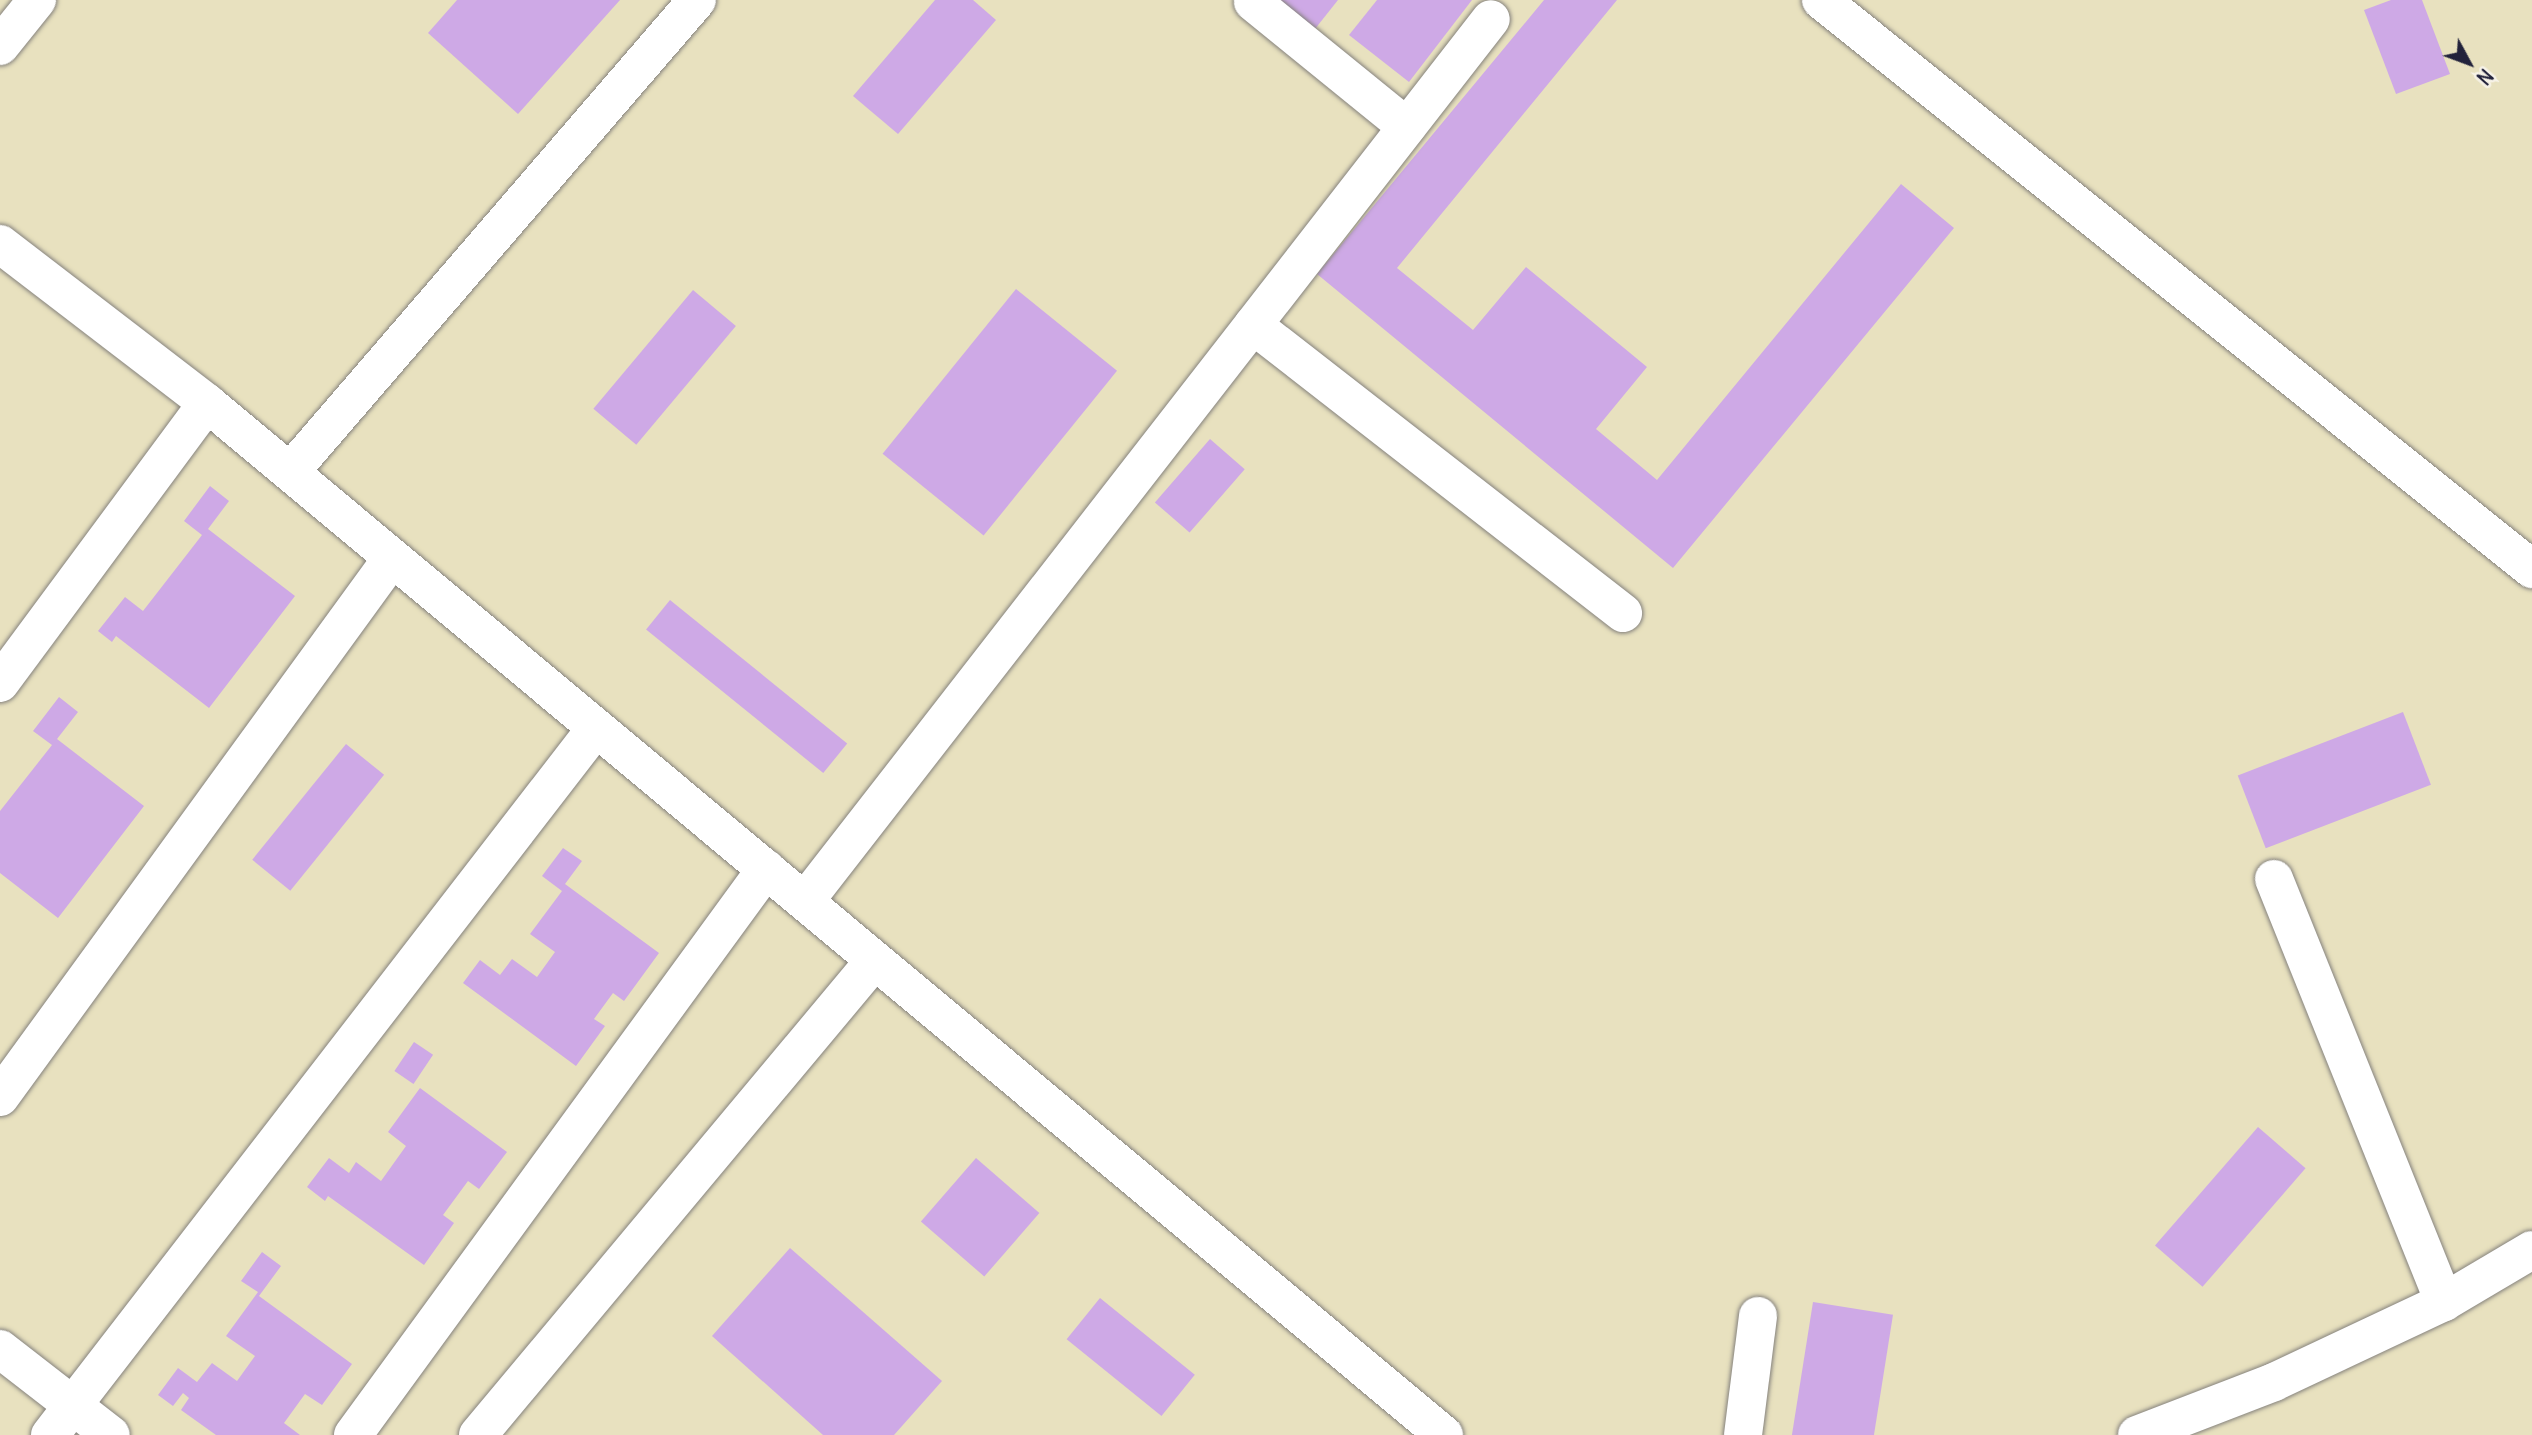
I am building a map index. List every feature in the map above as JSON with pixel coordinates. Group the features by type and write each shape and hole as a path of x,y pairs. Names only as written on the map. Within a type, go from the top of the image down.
{"lane":[{"path":"0,46 37,0"},
{"path":"290,472 698,0"},
{"path":"1821,0 2532,569"},
{"path":"1253,2 1407,127"},
{"path":"805,901 1491,19"},
{"path":"0,244 207,403 1444,1435"},
{"path":"1253,325 1623,613"},
{"path":"0,683 207,403"},
{"path":"0,1097 392,558"},
{"path":"50,1435 596,728"},
{"path":"353,1435 765,869"},
{"path":"2274,879 2444,1302"},
{"path":"478,1435 874,961"},
{"path":"2137,1435 2274,1382 2444,1302 2532,1250"},
{"path":"1743,1435 1758,1316"},
{"path":"0,1349 111,1435"}],"building":[{"path":"457,0 620,0 518,114 428,33"},
{"path":"935,0 973,0 996,20 898,134 853,96"},
{"path":"1268,0 1338,0 1311,34"},
{"path":"1377,0 1472,0 1409,82 1349,35"},
{"path":"1544,0 1617,0 1397,268 1473,330 1526,267 1647,367 1596,429 1657,480 1901,184 1954,228 1673,568 1317,274"},
{"path":"2391,0 2422,0 2450,74 2396,94 2364,10"},
{"path":"1016,289 1117,371 984,536 883,454"},
{"path":"693,290 736,326 636,445 593,409"},
{"path":"1210,439 1245,469 1190,533 1155,502"},
{"path":"210,486 229,501 208,529 295,596 209,708 116,636 112,642 98,631 125,597 143,611 202,535 184,521"},
{"path":"670,600 847,743 823,773 646,630"},
{"path":"59,697 78,712 57,739 144,806 58,918 0,873 0,811 52,745 33,731"},
{"path":"2403,712 2431,785 2266,848 2238,775"},
{"path":"346,744 384,775 290,891 252,860"},
{"path":"563,848 582,861 565,884 659,953 624,1001 613,993 594,1019 605,1026 576,1066 463,983 480,960 500,975 512,959 537,977 555,952 530,934 562,891 542,876"},
{"path":"414,1042 433,1055 413,1084 394,1071"},
{"path":"420,1088 507,1152 479,1189 468,1181 443,1215 454,1223 424,1265 328,1196 325,1201 307,1187 329,1158 349,1173 356,1162 381,1181 406,1146 388,1132"},
{"path":"2258,1127 2306,1168 2203,1287 2155,1245"},
{"path":"976,1158 1039,1213 984,1277 921,1221"},
{"path":"790,1248 942,1381 894,1435 823,1435 712,1336"},
{"path":"262,1252 281,1266 259,1296 352,1364 322,1405 305,1394 284,1423 300,1435 216,1435 181,1410 189,1398 183,1393 173,1406 158,1395 178,1368 197,1382 212,1363 237,1381 255,1356 226,1336 258,1292 241,1281"},
{"path":"1100,1298 1195,1375 1161,1416 1067,1339"},
{"path":"1813,1302 1893,1315 1874,1435 1792,1435"}]}
